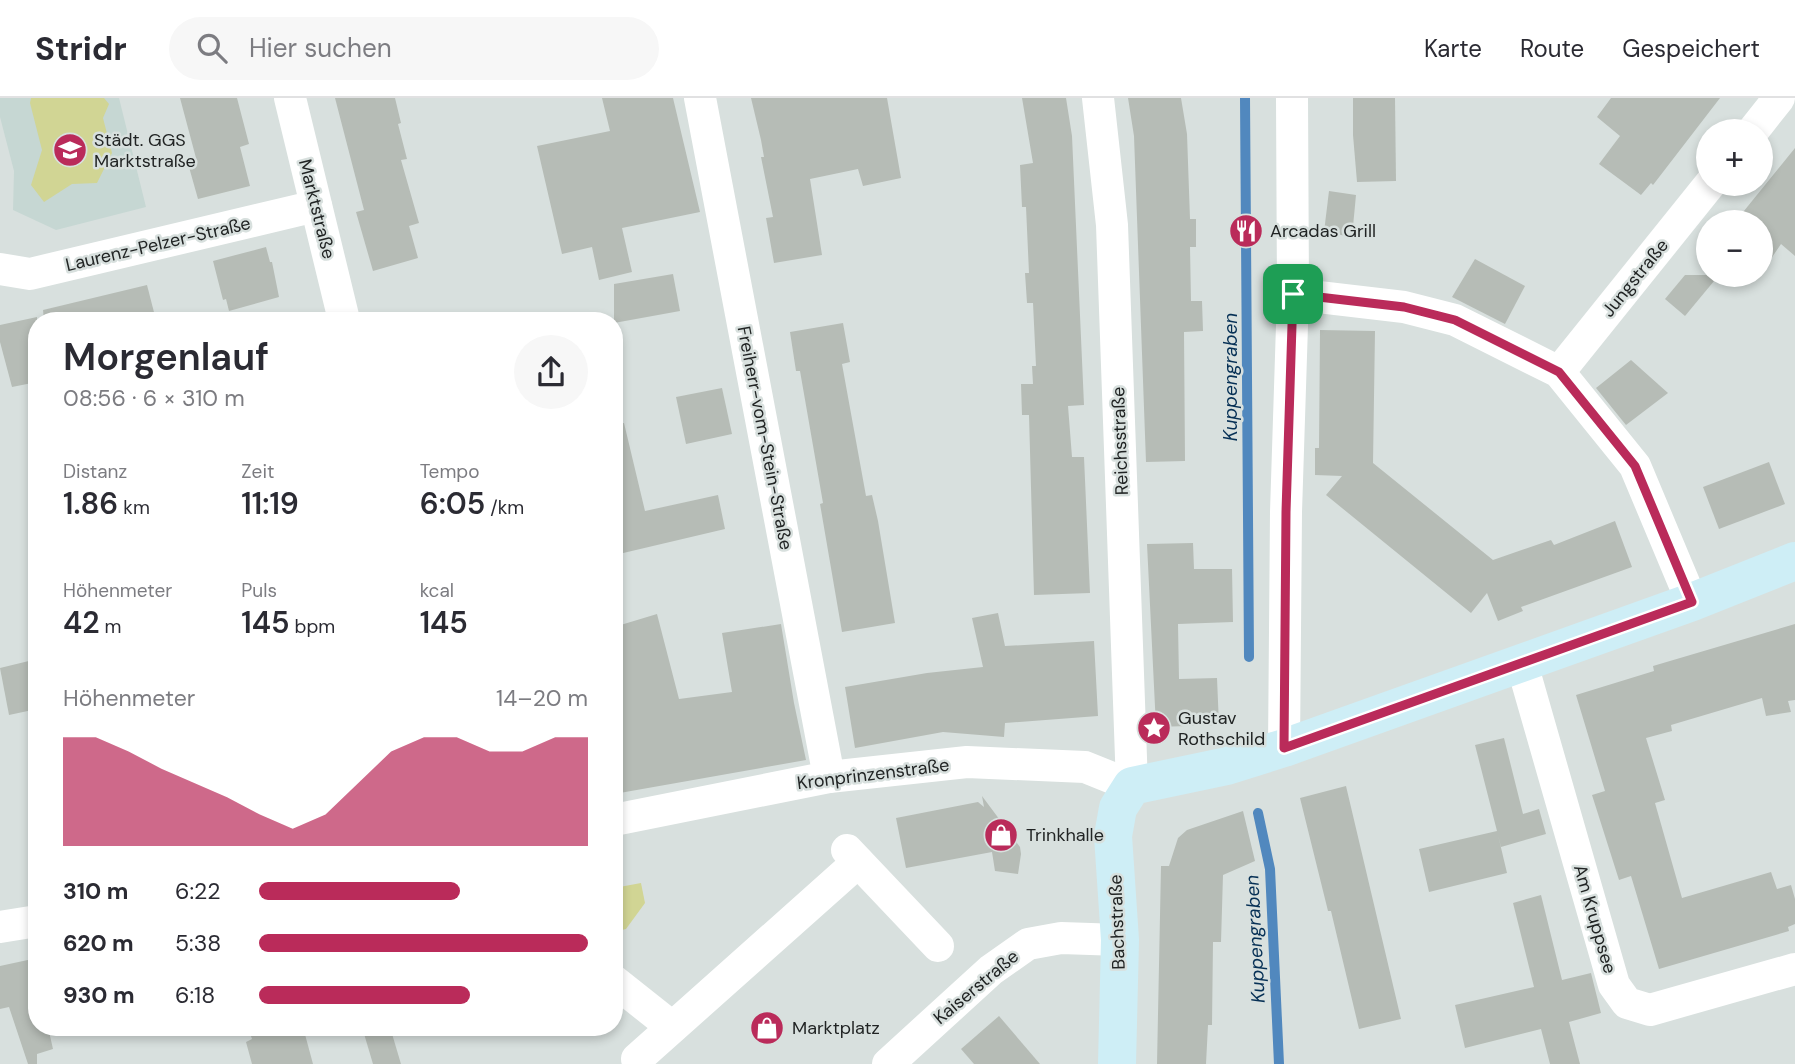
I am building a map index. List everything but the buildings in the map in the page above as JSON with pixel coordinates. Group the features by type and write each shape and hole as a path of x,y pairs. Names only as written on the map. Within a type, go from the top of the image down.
{"street":[{"name":"Marktstraße","path":"290,98 342,312"},
{"name":"Freiherr-vom-Stein-Straße","path":"700,98 829,777"},
{"name":"Reichsstraße","path":"1098,98 1112,225 1132,786"},
{"path":"1284,748 1286,512 1293,294 1292,98"},
{"path":"1762,119 1779,98"},
{"name":"Jungstraße","path":"1559,372 1700,196"},
{"name":"Laurenz-Pelzer-Straße","path":"0,269 30,274 316,206"},
{"path":"1293,294 1404,307 1455,320 1559,372 1635,466 1692,602"},
{"path":"1132,786 1227,766 1284,748 1692,602 1795,561"},
{"name":"Am Kruppsee","path":"1522,664 1614,985 1627,1003 1650,1010 1795,969"},
{"name":"Kronprinzenstraße","path":"623,818 829,777 967,762 1085,767 1132,786"},
{"name":"Bachstraße","path":"1117,1064 1120,940 1113,836 1118,808 1132,786"},
{"path":"637,1059 853,856 938,946"},
{"path":"0,927 28,922"},
{"name":"Kaiserstraße","path":"888,1064 991,971 1028,944 1061,939 1120,940"},
{"path":"623,988 672,1027"}],"shaded area":[{"name":"Städt. GGS Marktstraße","path":"0,98 119,98 146,207 56,230 13,210 14,171 0,117"}],"green space":[{"path":"31,98 104,98 109,104 103,118 112,153 97,183 72,184 44,202 31,185 42,150"},
{"path":"641,883 645,903 623,930 623,886"}],"waterway":[{"name":"Kuppengraben","path":"1245,98 1249,657"},
{"name":"Kuppengraben","path":"1258,813 1270,869 1279,1064"}],"place":[{"name":"Städt. GGS Marktstraße","path":"70,150"},
{"name":"Arcadas Grill","path":"1246,231"},
{"name":"Gustav Rothschild","path":"1154,728"},
{"name":"Trinkhalle","path":"1001,835"},
{"name":"Marktplatz","path":"767,1028"}],"route":[{"path":"1293,294 1404,307 1455,320 1559,372 1635,466 1692,602 1284,748 1286,512 1293,294"}]}
